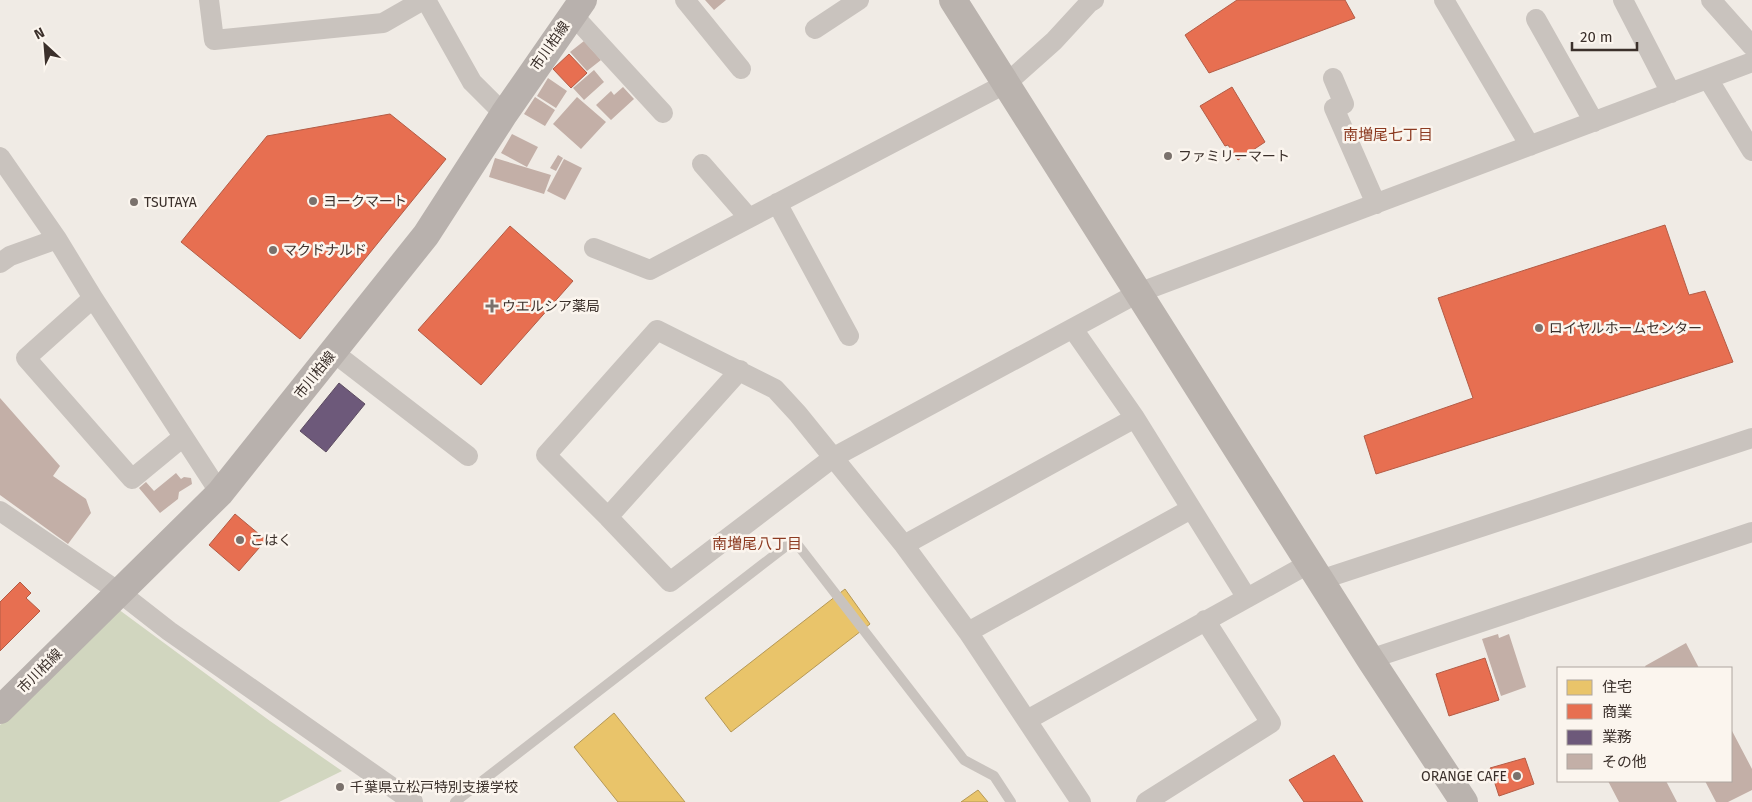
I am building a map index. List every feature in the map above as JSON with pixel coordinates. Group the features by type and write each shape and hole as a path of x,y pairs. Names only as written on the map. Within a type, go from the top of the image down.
{"main road":[{"name":"市川柏線","path":"0,710 220,494 426,234 504,114 577,7"}],"street":[{"path":"209,0 214,40 383,23 425,0 472,82 504,114"},
{"path":"685,0 741,69"},
{"path":"815,29 859,0"},
{"path":"954,0 1370,659 1464,802"},
{"path":"594,248 650,270 1007,83 1054,41 1094,0"},
{"path":"1444,0 1530,146"},
{"path":"1623,0 1671,93"},
{"path":"1711,0 1752,46"},
{"path":"577,7 662,112"},
{"path":"1536,19 1594,122"},
{"path":"1081,802 968,632 904,545 834,456 775,389 658,330 546,455 670,582 834,456 1138,293 1752,62"},
{"path":"1333,78 1344,104 1334,108 1376,204"},
{"path":"1708,79 1752,151"},
{"path":"0,157 57,239 220,494"},
{"path":"702,164 749,218"},
{"path":"777,203 850,336"},
{"path":"0,264 10,256 57,239"},
{"path":"93,298 26,358 132,479 183,437"},
{"path":"1073,329 1135,418 1247,598"},
{"path":"333,352 468,456"},
{"path":"608,517 740,370"},
{"path":"904,545 1135,418"},
{"path":"1027,720 1247,598 1315,571 1752,438"},
{"path":"968,632 1191,509"},
{"path":"0,511 119,592 169,631 413,802"},
{"path":"1370,659 1752,532"},
{"path":"1146,802 1271,723 1206,620"}],"lane":[{"path":"455,802 794,540 964,760 994,776 1011,802"}],"green space":[{"path":"118,609 270,721 342,771 279,802 0,802 0,725"}],"building: 住宅":[{"path":"845,589 870,624 731,732 705,698"},
{"path":"614,713 685,802 618,802 574,747"},
{"path":"978,790 988,802 961,802"}],"building: 商業":[{"path":"1237,0 1345,0 1355,18 1209,73 1185,35"},
{"path":"569,54 587,73 571,88 553,69"},
{"path":"1232,87 1265,142 1238,160 1228,145 1225,146 1200,106"},
{"name":"ヨークマート","path":"390,114 446,159 300,339 181,242 267,136"},
{"path":"1665,225 1689,295 1705,291 1733,362 1376,474 1364,436 1473,398 1438,298"},
{"path":"510,226 573,281 481,385 418,330"},
{"path":"235,514 266,540 239,571 209,545"},
{"path":"20,582 31,593 26,598 40,611 0,651 0,602"},
{"path":"1485,658 1499,700 1449,716 1436,674"},
{"path":"1334,755 1363,802 1304,802 1289,780"},
{"path":"1525,758 1534,784 1499,796 1490,768"}],"building: 業務":[{"path":"339,383 365,404 326,452 300,431"}],"building: その他":[{"path":"705,0 726,0 714,10"},
{"path":"584,41 601,60 587,71 570,52"},
{"path":"594,70 604,82 584,100 573,88"},
{"path":"548,78 567,91 556,108 537,96"},
{"path":"623,87 634,99 611,120 596,105 611,91 614,95"},
{"path":"535,97 555,110 545,126 524,114"},
{"path":"577,97 606,122 581,149 553,124"},
{"path":"512,134 538,147 527,167 501,153"},
{"path":"558,155 563,158 556,171 550,168"},
{"path":"495,158 551,175 544,194 489,177"},
{"path":"564,159 582,168 565,200 547,191"},
{"path":"0,398 60,466 53,476 86,499 91,513 68,544 0,495"},
{"path":"176,473 181,479 184,477 191,478 192,484 179,492 178,499 160,513 139,488 146,482 154,491"},
{"path":"1498,634 1499,638 1509,634 1526,687 1501,696 1482,639"},
{"path":"1686,643 1698,667 1646,667"},
{"path":"1732,731 1752,769 1752,790 1728,802 1716,802 1706,782 1732,782"},
{"path":"1609,782 1667,782 1677,802 1619,802"}],"place":[{"name":"ファミリーマート","path":"1168,156"},
{"name":"ヨークマート","path":"313,201"},
{"name":"TSUTAYA","path":"134,202"},
{"name":"マクドナルド","path":"273,250"},
{"name":"ウエルシア薬局","path":"492,306"},
{"name":"ロイヤルホームセンター","path":"1539,328"},
{"name":"こはく","path":"240,540"},
{"name":"ORANGE CAFE","path":"1517,776"},
{"name":"千葉県立松戸特別支援学校","path":"340,787"}],"district":[{"name":"南増尾七丁目","path":"1388,135"},
{"name":"南増尾八丁目","path":"757,544"}]}
